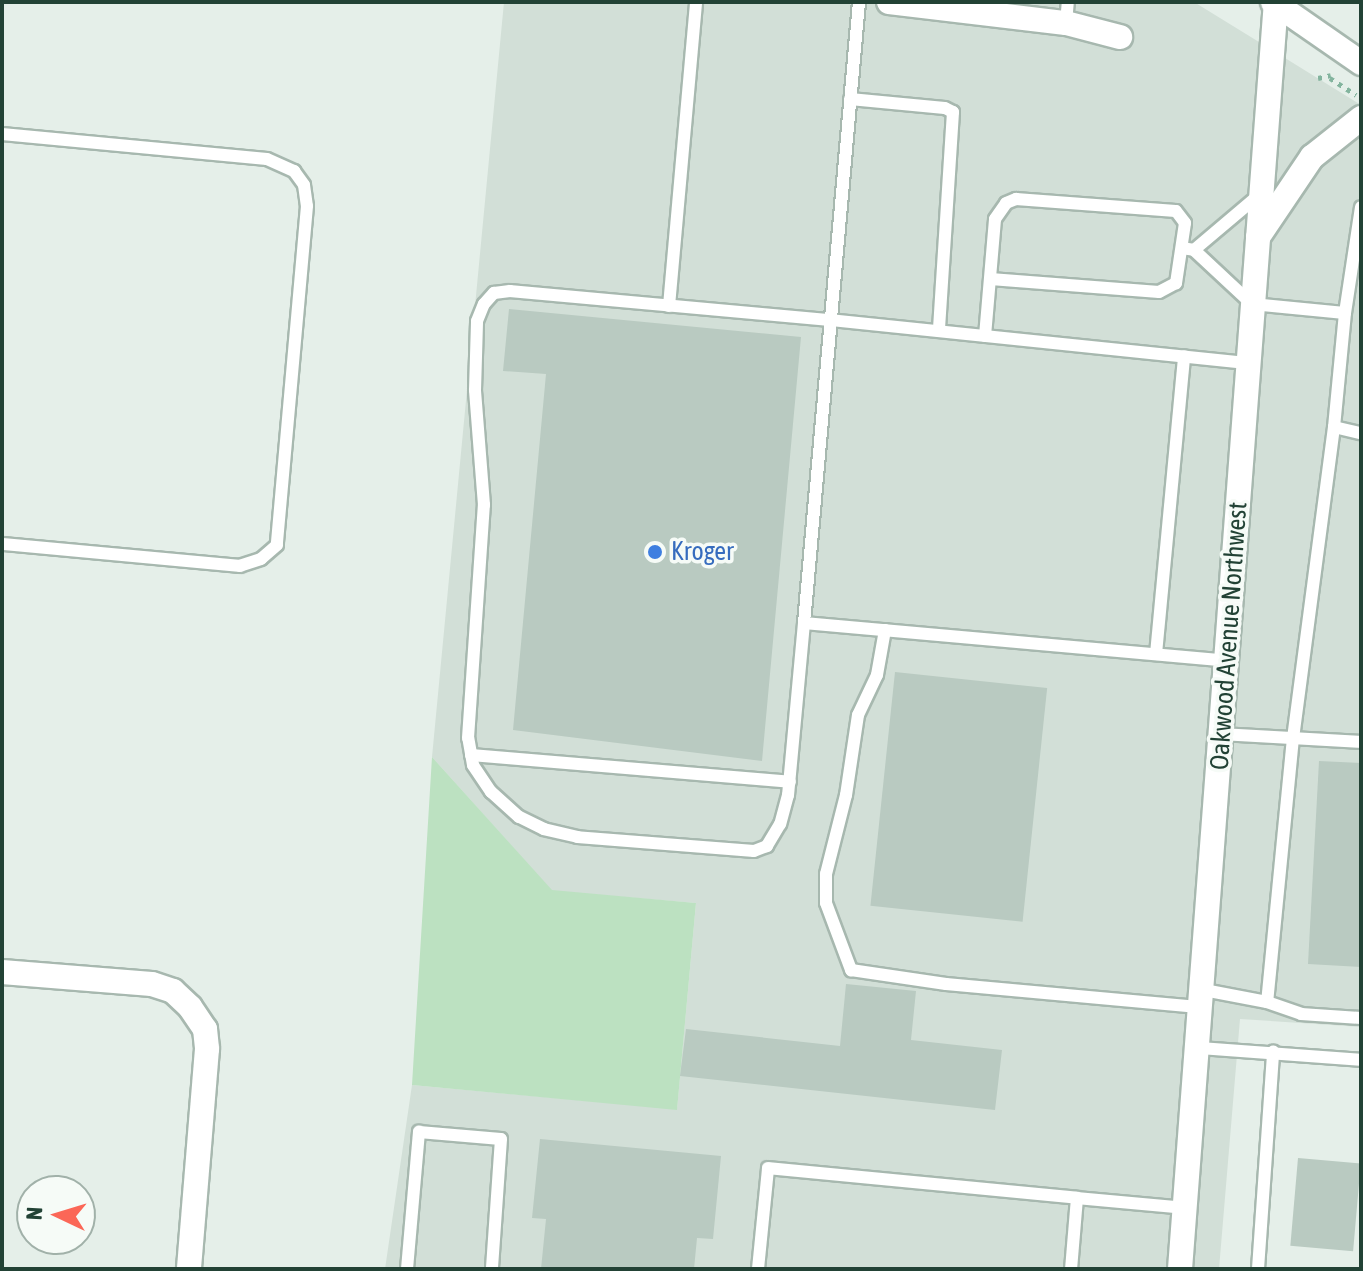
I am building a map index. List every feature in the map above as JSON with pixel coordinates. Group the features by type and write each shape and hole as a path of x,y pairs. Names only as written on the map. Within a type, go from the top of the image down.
{"street":[{"path":"903,3 1067,12 1120,37"},
{"path":"1275,3 1361,63"},
{"name":"Oakwood Avenue Northwest","path":"1180,1269 1203,998 1275,3"},
{"path":"1258,237 1312,157 1359,107"},
{"path":"2,972 152,984 173,991 205,1029 207,1049 189,1269"}],"lane":[{"path":"669,306 696,2"},
{"path":"859,2 830,320 790,782 780,824 767,846 754,851 578,837 544,829 519,817 491,792 473,765 468,738 484,505 475,390 476,335 477,321 484,304 494,293 510,291 830,320 1248,363"},
{"path":"850,99 945,108 953,112 939,331"},
{"path":"2,134 267,159 294,171 304,185 307,206 277,545 261,559 240,566 2,544"},
{"path":"1188,249 1261,194"},
{"path":"985,336 995,219 999,209 1016,199 1176,211 1185,223 1188,249 1176,283 1159,292 990,279"},
{"path":"1267,1002 1293,738 1334,427 1345,313 1361,207"},
{"path":"1188,249 1252,304 1345,313"},
{"path":"1156,654 1184,356"},
{"path":"1334,427 1361,433"},
{"path":"804,623 1227,661"},
{"path":"885,630 877,675 858,715 846,795 826,874 826,903 851,970 946,984 1267,1002 1301,1014 1361,1018"},
{"path":"1222,734 1361,742"},
{"path":"471,755 790,782"},
{"path":"1199,1048 1361,1060"},
{"path":"1258,1269 1273,1052"},
{"path":"407,1269 419,1132 501,1139 492,1269"},
{"path":"758,1269 768,1168 1186,1208"},
{"path":"1071,1269 1077,1198"}],"path":[{"path":"1318,78 1331,75 1359,107"}],"shaded area":[{"path":"504,2 1194,2 1361,105 1361,1027 1240,1019 1219,1269 385,1269 412,1085 677,1109 696,903 552,891 432,757"}],"green space":[{"path":"432,757 552,890 696,903 677,1110 412,1085"}],"building":[{"name":"Kroger","path":"509,309 801,337 762,761 513,730 546,374 503,371"},
{"path":"895,672 1047,688 1023,922 870,906"},
{"path":"1319,761 1361,763 1361,967 1308,964"},
{"path":"846,984 916,991 911,1040 1002,1050 995,1110 680,1076 686,1029 840,1046"},
{"path":"540,1139 721,1156 713,1239 697,1238 694,1269 541,1269 546,1219 532,1218"},
{"path":"1298,1158 1361,1163 1353,1251 1290,1246"}],"place":[{"name":"Kroger","path":"655,552"}]}
